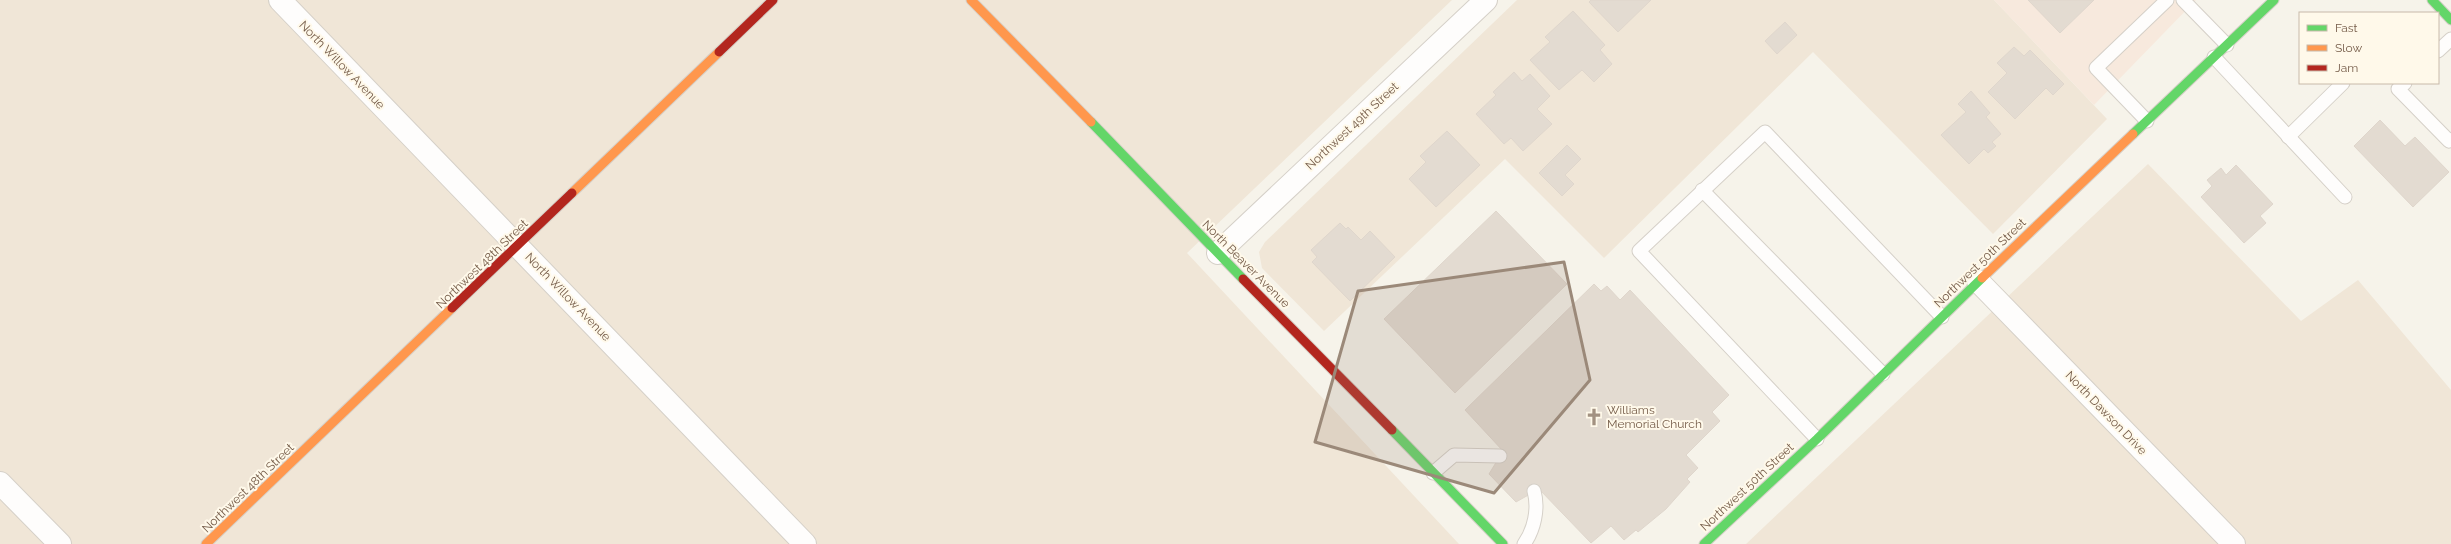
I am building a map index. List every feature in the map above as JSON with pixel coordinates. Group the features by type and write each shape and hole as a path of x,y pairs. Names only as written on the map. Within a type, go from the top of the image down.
{"street":[{"name":"North Willow Avenue","path":"280,0 805,544"},
{"name":"Northwest 48th Street","path":"206,544 774,0"},
{"name":"North Beaver Avenue","path":"971,0 1503,544"},
{"name":"Northwest 49th Street","path":"1218,253 1486,0"},
{"name":"Northwest 50th Street","path":"1704,544 1817,439 1978,281 2274,0"},
{"path":"2432,0 2451,20"},
{"name":"North Dawson Drive","path":"1978,281 2234,544"},
{"path":"0,483 60,544"}],"lane":[{"path":"2147,121 2096,68 2167,0"},
{"path":"2183,0 2227,44"},
{"path":"2439,50 2451,39"},
{"path":"2214,57 2344,197"},
{"path":"2288,136 2342,84"},
{"path":"2399,85 2449,141 2451,140"},
{"path":"1817,439 1639,250 1765,132 1942,317"},
{"path":"1702,190 1883,374"},
{"path":"1433,473 1454,455 1500,456"},
{"path":"1524,544 1533,532 1536,498 1534,491"}],"highlighted area":[{"path":"1564,262 1590,380 1494,493 1315,442 1358,291"}],"shaded area":[{"path":"0,0 1452,0 1187,253 1459,544 0,544"},
{"path":"1517,0 1994,0 2107,119 1993,234 1813,52 1604,258 1505,159 1324,331 1262,268 1259,252 1265,242"},
{"path":"1994,0 2196,0 2094,105"},
{"path":"2148,164 2301,321 2358,280 2451,390 2451,544 1746,544"}],"building":[{"path":"1591,0 1651,0 1618,32 1589,2"},
{"path":"2028,0 2094,0 2060,33"},
{"path":"1573,11 1605,45 1600,50 1612,64 1594,82 1582,70 1559,90 1530,60 1550,42 1545,37"},
{"path":"1785,22 1797,35 1777,54 1765,41"},
{"path":"2014,47 2024,56 2030,50 2064,84 2053,95 2046,88 2015,119 1988,92 2007,73 1997,63"},
{"path":"1514,72 1522,81 1530,74 1550,96 1537,109 1552,124 1523,151 1511,138 1504,144 1476,114 1496,95 1493,92"},
{"path":"1971,91 1990,113 1986,117 2001,134 1992,142 1996,146 1988,153 1984,149 1969,164 1941,135 1966,112 1958,104"},
{"path":"2380,120 2405,146 2415,137 2449,172 2413,207 2354,146"},
{"path":"1447,131 1480,165 1436,207 1409,179 1426,162 1420,156"},
{"path":"1567,145 1581,159 1565,175 1574,184 1562,196 1539,173"},
{"path":"2236,165 2273,204 2260,216 2266,223 2244,243 2201,197 2212,186 2207,180 2221,168 2226,175"},
{"path":"1496,211 1567,284 1455,393 1384,319"},
{"path":"1340,223 1346,229 1348,227 1361,240 1370,231 1395,257 1350,301 1312,262 1317,257 1311,250"},
{"name":"Williams Memorial Church","path":"1594,284 1601,291 1607,286 1620,300 1630,290 1729,395 1712,412 1720,421 1686,455 1698,468 1687,479 1690,482 1666,509 1638,532 1636,530 1624,540 1611,526 1591,543 1539,489 1516,502 1489,474 1503,451 1465,410"}],"traffic: fast":[{"path":"2133,134 2274,0"},
{"path":"2432,0 2451,20"},
{"path":"1091,122 1243,279"},
{"path":"1704,544 1817,439 1982,278"},
{"path":"1392,430 1503,544"}],"traffic: slow":[{"path":"971,0 1091,122"},
{"path":"572,193 719,52"},
{"path":"1982,278 2133,134"},
{"path":"206,544 452,308"}],"traffic: jam":[{"path":"719,52 773,0"},
{"path":"452,308 572,193"},
{"path":"1243,279 1392,430"}],"place":[{"name":"Williams Memorial Church","path":"1594,417"}]}
